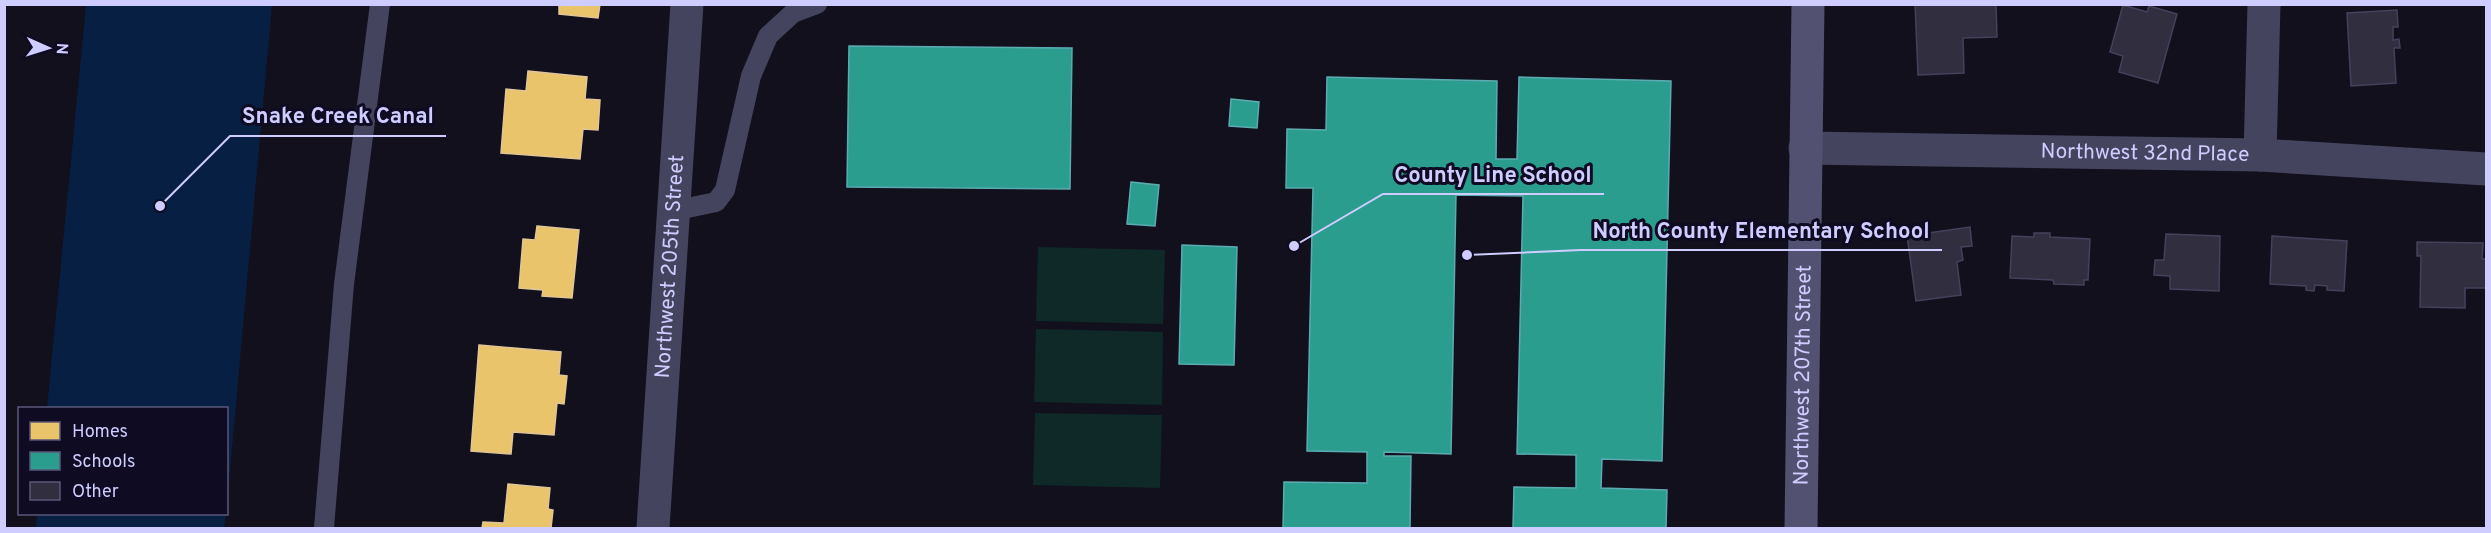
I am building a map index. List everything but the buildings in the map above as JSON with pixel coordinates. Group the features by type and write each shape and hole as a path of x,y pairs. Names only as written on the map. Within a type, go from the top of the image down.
{"street":[{"name":"Northwest 205th Street","path":"653,528 687,4"},
{"name":"Northwest 207th Street","path":"1801,528 1808,4"},
{"path":"2260,155 2264,4"},
{"name":"Northwest 32nd Place","path":"1805,148 2260,155 2487,169"}],"lane":[{"path":"324,528 344,284 380,4"},
{"path":"673,211 716,202 725,190 751,76 768,36 793,13 817,4"}],"green space":[{"path":"1038,247 1165,250 1163,324 1036,321"},
{"path":"1036,329 1163,332 1162,405 1034,402"},
{"path":"1035,413 1162,415 1160,488 1033,485"}],"water":[{"path":"86,5 272,5 228,492 228,407 47,407"},
{"path":"37,515 226,515 224,528 36,528"}],"place":[{"name":"Snake Creek Canal","path":"160,206"},
{"name":"County Line School","path":"1294,246"},
{"name":"North County Elementary School","path":"1467,255"}]}
